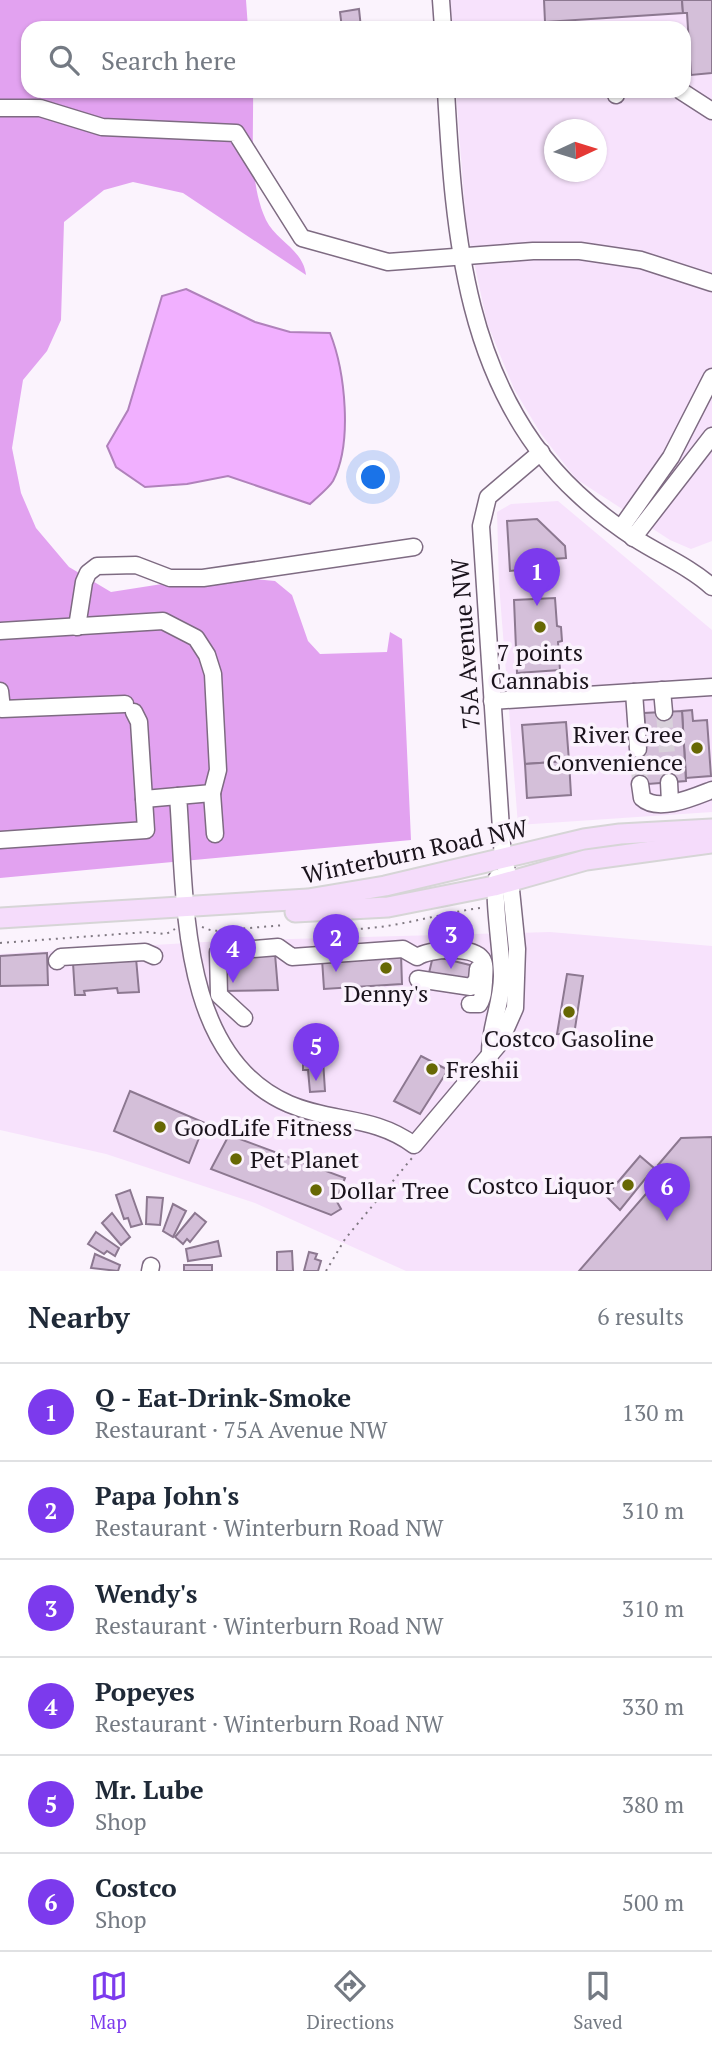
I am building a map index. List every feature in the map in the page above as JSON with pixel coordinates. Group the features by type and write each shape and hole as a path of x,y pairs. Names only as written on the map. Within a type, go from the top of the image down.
{"main road":[{"name":"Winterburn Road NW","path":"0,918 184,917 343,894 620,834 712,829"},
{"name":"Winterburn Road NW","path":"0,929 388,907 502,883 586,860 712,844"},
{"path":"345,911 467,879 489,871 503,859"}],"street":[{"path":"441,0 442,21"},
{"path":"446,98 452,195 460,258 485,352 508,400 541,452 577,493 627,533 712,587"},
{"path":"689,98 712,123"},
{"path":"690,98 712,111"},
{"path":"0,108 40,108 102,127 236,133 302,239 388,262 533,251 580,251 641,260 712,283"},
{"path":"627,533 671,457 712,377"},
{"path":"627,533 712,436"},
{"name":"75A Avenue NW","path":"503,859 481,562 481,526 488,497 541,452"},
{"path":"77,627 84,582 88,573 97,566 136,565 170,578 203,578 414,547"},
{"path":"0,632 163,621 196,638 207,655 213,674 218,770 212,793 215,834"},
{"path":"492,701 712,687"},
{"path":"663,690 664,712"},
{"path":"0,691 2,709 130,708 139,722 146,831 0,840"},
{"path":"634,692 638,749"},
{"path":"668,782 670,802"},
{"path":"640,784 646,802 670,802 708,792"},
{"path":"144,799 212,793"},
{"path":"178,796 184,917 205,1005 222,1046 250,1079 286,1103 323,1115 376,1124 414,1146 490,1053 502,976 503,859"},
{"path":"244,1018 219,995 218,951 278,947 292,957 403,948 417,957 430,950 473,953 482,960 483,998 480,1004 470,1004"},
{"path":"418,979 466,987 476,983 478,968 474,959 447,955 440,950"},
{"path":"57,961 61,957 145,952 155,956"}],"path":[{"path":"0,943 147,932 166,934 184,917"},
{"path":"326,1271 345,1239 419,1150"}],"shaded area":[{"path":"0,0 246,0 248,21 21,21 21,98 253,98 254,173 260,205 270,227 300,258 306,275 183,193 133,182 104,190 64,222 61,320 47,351 23,380 12,448 21,493 36,528 69,567 111,592 194,579 233,577 275,581 292,595 308,641 320,654 387,652 390,632 402,639 411,840 0,878"},
{"path":"450,0 712,0 712,541 691,549 670,540 576,479 541,434 514,389 487,323 466,224 457,98 691,98 691,21 452,21"},
{"path":"186,289 255,322 290,332 330,333 343,387 343,447 333,481 310,504 228,476 187,484 145,487 116,467 107,446 128,410 162,296"},
{"path":"558,501 712,630 712,812 518,825 499,584 497,512 511,504"},
{"path":"550,932 712,946 712,1271 406,1271 255,1203 106,1154 0,1130 0,954 222,941"}],"building":[{"path":"544,0 682,0 683,13 545,21"},
{"path":"682,0 712,0 712,73 691,75 691,21 688,21 687,13 683,13"},
{"path":"359,9 360,21 341,21 340,12"},
{"path":"537,519 565,546 566,558 524,561 519,570 510,571 507,521"},
{"path":"555,598 557,626 561,627 562,641 558,642 560,670 517,673 514,600"},
{"name":"River Cree Convenience","path":"692,710 693,721 707,720 711,776 686,778 682,711"},
{"path":"682,711 686,781 635,785 632,749 646,748 644,713"},
{"path":"566,722 569,761 525,764 522,725"},
{"path":"569,761 571,795 527,798 525,764"},
{"path":"47,953 48,985 0,986 0,956"},
{"path":"275,954 278,990 222,991 220,960"},
{"path":"401,954 402,984 324,989 322,959"},
{"path":"433,956 474,966 470,983 429,973"},
{"path":"136,958 139,992 118,993 117,988 84,991 85,995 75,995 73,963"},
{"name":"Costco Gasoline","path":"567,974 583,976 574,1035 557,1034"},
{"path":"421,1056 448,1070 420,1114 394,1101"},
{"path":"323,1060 325,1091 310,1092 308,1070 303,1070 303,1061"},
{"name":"GoodLife Fitness","path":"130,1091 205,1123 189,1163 114,1131"},
{"path":"229,1135 345,1178 336,1200 341,1209 331,1215 211,1169"},
{"path":"712,1137 712,1271 579,1271 665,1172 658,1165 681,1138"},
{"name":"Costco Liquor","path":"640,1156 654,1168 620,1210 606,1196"},
{"path":"130,1190 142,1224 131,1227 128,1218 124,1219 116,1195"},
{"path":"147,1197 163,1198 160,1225 146,1224"},
{"path":"173,1204 186,1211 173,1237 163,1231"},
{"path":"112,1213 130,1237 121,1245 102,1223"},
{"path":"195,1213 206,1222 190,1242 187,1239 183,1244 175,1237"},
{"path":"96,1232 119,1248 115,1256 107,1251 104,1254 88,1244"},
{"path":"218,1241 221,1256 188,1261 186,1249"},
{"path":"292,1251 293,1271 277,1271 277,1252"},
{"path":"309,1252 317,1254 315,1259 321,1261 318,1271 304,1271"},
{"path":"95,1254 120,1265 118,1271 91,1268"},
{"path":"184,1265 212,1265 212,1271 184,1271"}],"tunnel":[{"path":"664,712 669,782"},
{"path":"638,749 640,784"}],"place":[{"name":"Q - Eat-Drink-Smoke","path":"537,606"},
{"name":"7 points Cannabis","path":"540,627"},
{"name":"River Cree Convenience","path":"697,748"},
{"name":"Denny's","path":"386,968"},
{"name":"Wendy's","path":"451,969"},
{"name":"Papa John's","path":"336,972"},
{"name":"Popeyes","path":"233,983"},
{"name":"Costco Gasoline","path":"569,1012"},
{"name":"Freshii","path":"432,1069"},
{"name":"Mr. Lube","path":"316,1081"},
{"name":"GoodLife Fitness","path":"160,1127"},
{"name":"Pet Planet","path":"236,1159"},
{"name":"Costco Liquor","path":"628,1185"},
{"name":"Dollar Tree","path":"316,1190"},
{"name":"Costco","path":"667,1221"}]}
